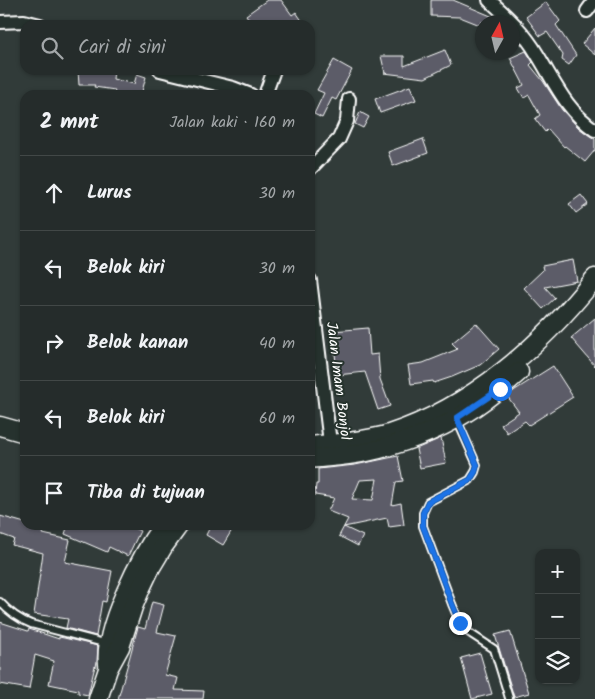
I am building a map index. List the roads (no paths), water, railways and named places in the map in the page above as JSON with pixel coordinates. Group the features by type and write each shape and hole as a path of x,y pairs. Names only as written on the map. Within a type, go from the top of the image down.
{"main road":[{"path":"315,457 363,439 388,434 412,425 465,398 527,351 595,278"},
{"path":"315,447 366,452 419,436 457,418 500,389 537,355 595,292"},
{"path":"0,426 20,432"},
{"path":"98,699 108,669 106,656 114,646 114,623 127,590 156,533"}],"street":[{"path":"489,0 509,17 537,53 558,91 569,106 595,130"},
{"path":"586,11 595,0"},
{"path":"0,22 20,21"},
{"path":"180,75 238,90"},
{"path":"267,90 272,75"},
{"path":"315,164 339,139 347,121 349,99"},
{"name":"Jalan Imam Bonjol","path":"315,320 331,450"}],"lane":[{"path":"457,418 477,465 475,472 470,480 428,502 423,513 423,526 460,623 468,632 494,649 509,698"},
{"path":"0,602 10,613 31,624 114,646"}]}
